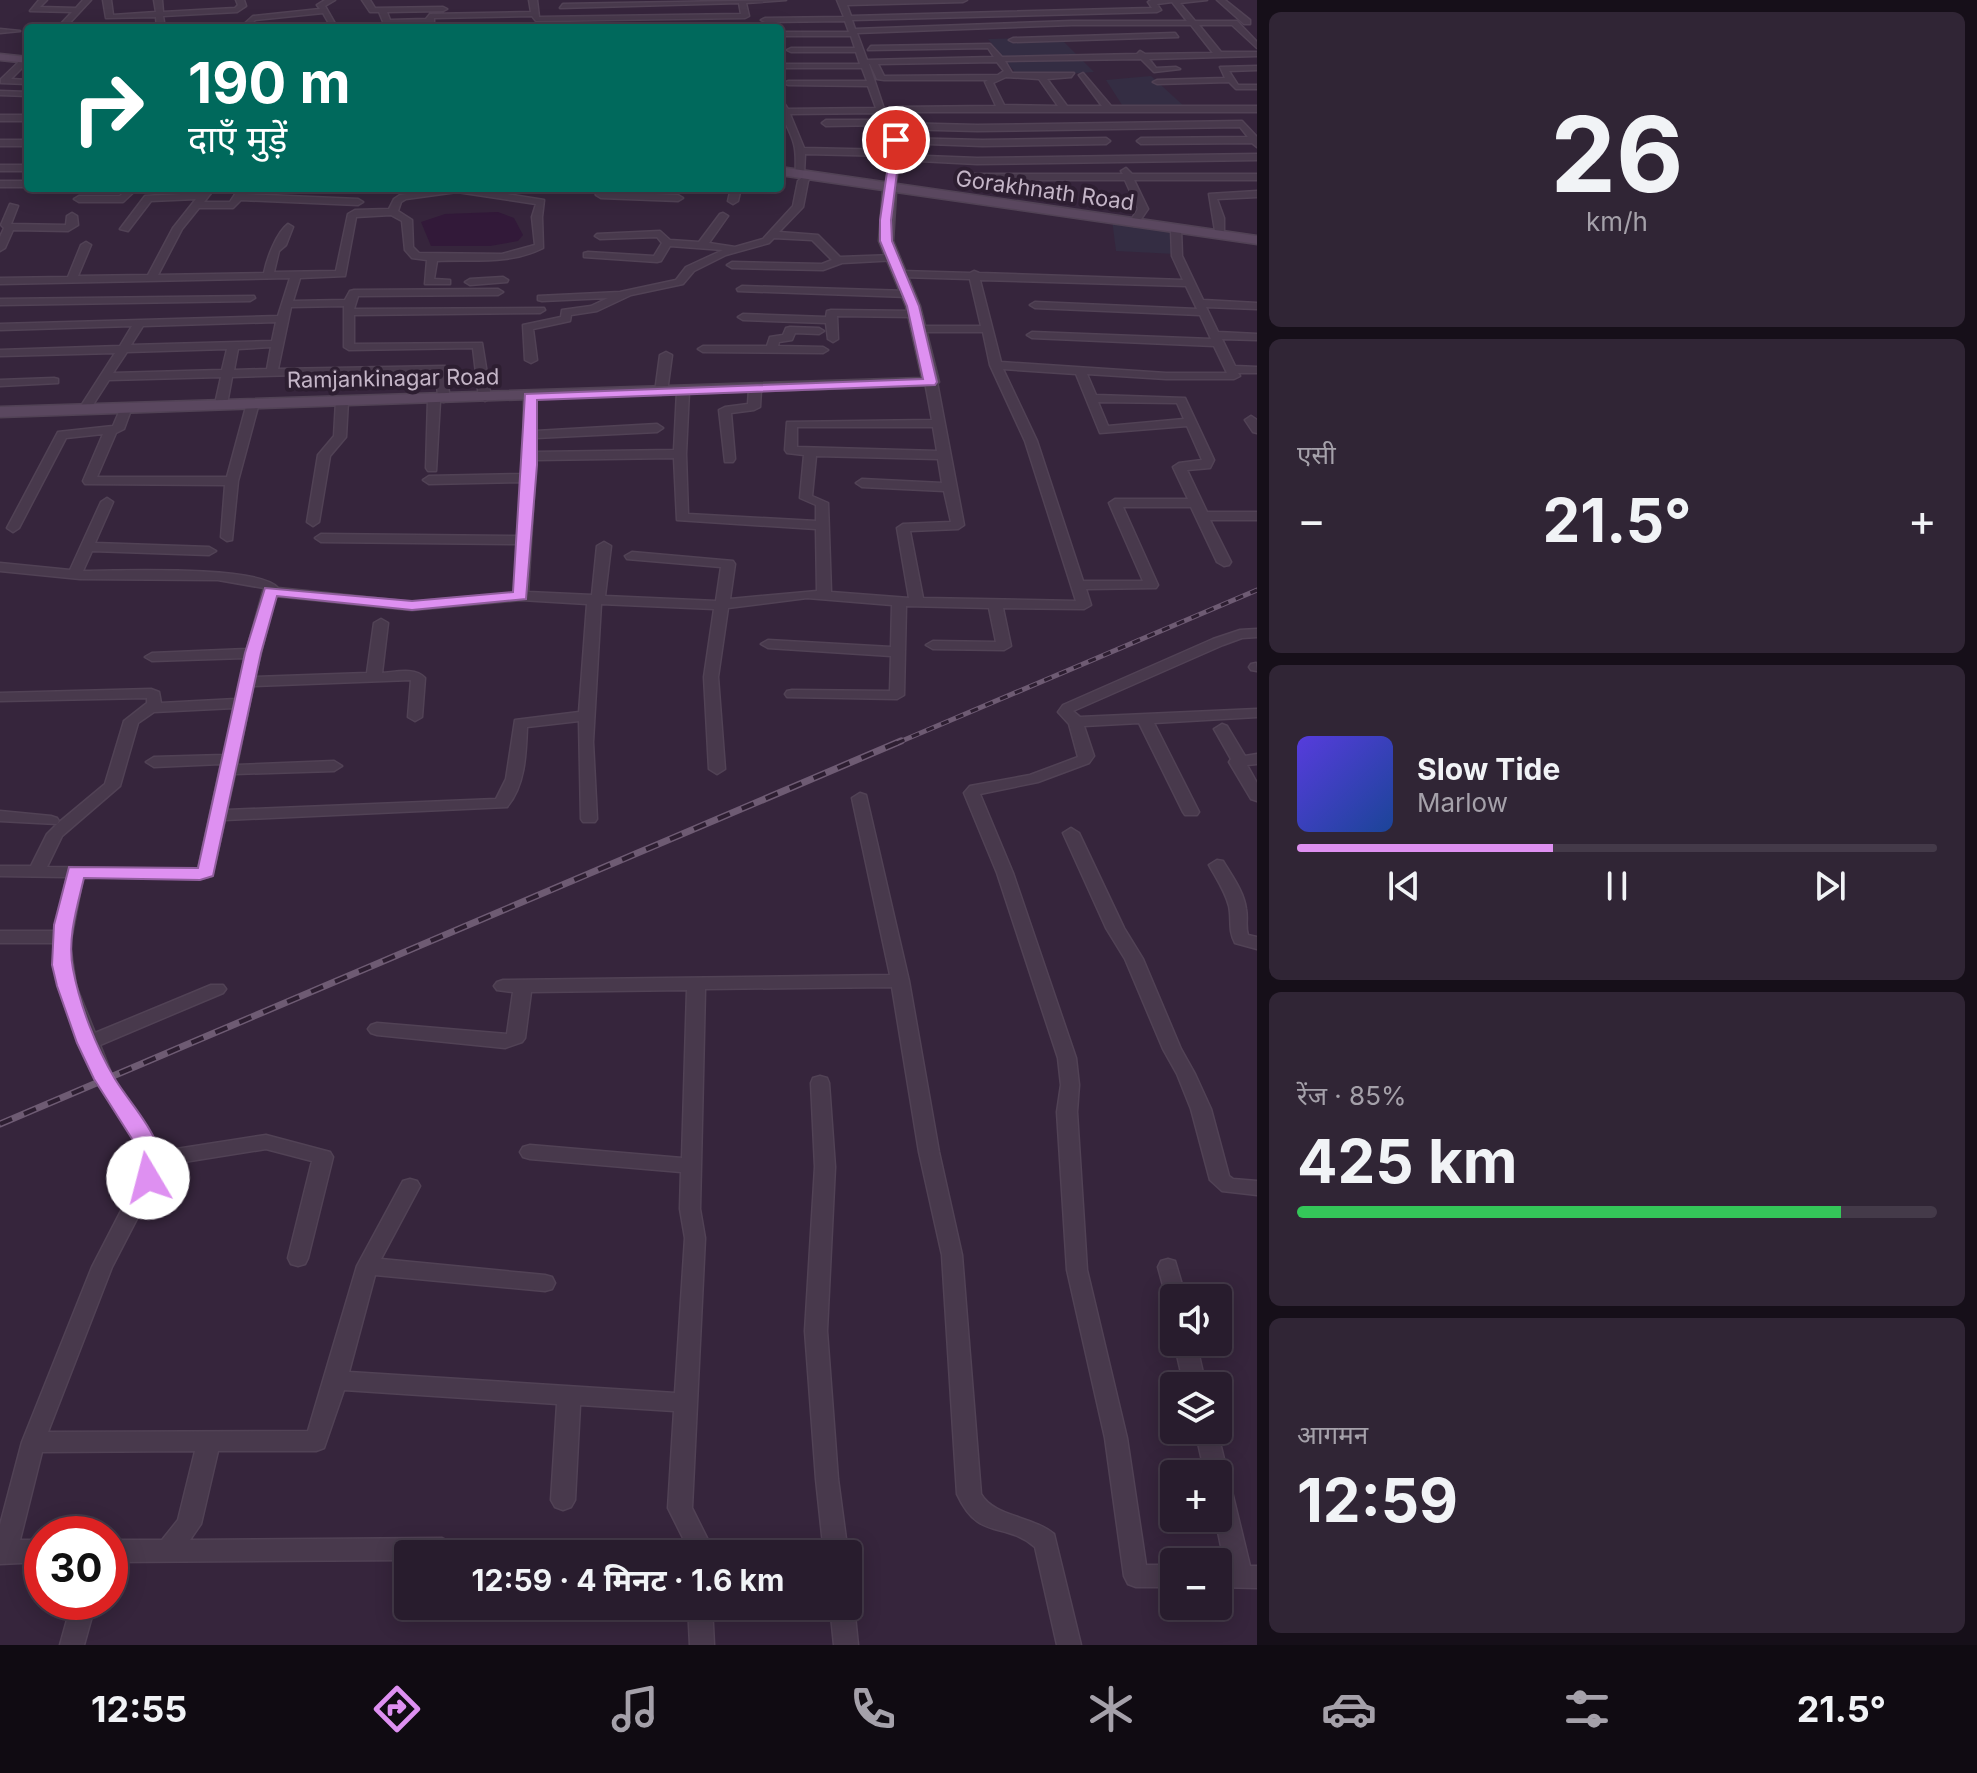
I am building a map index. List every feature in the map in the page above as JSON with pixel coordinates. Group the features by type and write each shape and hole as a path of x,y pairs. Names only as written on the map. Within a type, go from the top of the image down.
{"street":[{"path":"43,0 33,9 77,10"},
{"path":"65,24 87,0"},
{"path":"107,0 111,17 237,10 242,6 240,0"},
{"path":"158,0 160,24"},
{"path":"331,0 321,5 333,24"},
{"path":"366,0 371,9 382,10 387,22 430,16 466,8 469,4"},
{"path":"533,0 536,19 624,23 745,16 742,1"},
{"path":"563,6 782,0"},
{"path":"963,0 841,2 858,50 871,60 884,78 946,77 1001,66 1083,58 1257,54"},
{"path":"981,0 987,13"},
{"path":"1057,0 1072,10"},
{"path":"1174,0 1194,23 1233,84 1257,108"},
{"path":"1157,10 1152,2 1203,0"},
{"path":"1221,0 1247,22"},
{"path":"786,9 793,20"},
{"path":"765,20 1072,10 1183,10"},
{"path":"247,24 250,18 325,11"},
{"path":"430,16 533,14"},
{"path":"942,15 952,28"},
{"path":"784,34 1257,22"},
{"path":"1234,23 1257,46"},
{"path":"0,31 16,31"},
{"path":"1013,40 1175,35"},
{"path":"1126,36 1157,70 1176,82"},
{"path":"1067,38 1090,66"},
{"path":"784,66 871,60 990,46 1001,66"},
{"path":"791,50 858,50"},
{"path":"871,60 933,54 1001,66 1041,77 1071,75"},
{"path":"933,54 946,77"},
{"path":"0,57 24,59"},
{"path":"871,60 873,84 881,110 892,124 896,140 886,241 917,322 940,423 942,455 958,525 902,530 917,602"},
{"path":"1,87 24,62"},
{"path":"1001,66 989,82 1001,108"},
{"path":"1224,69 1257,68"},
{"path":"1157,70 1176,69"},
{"path":"1083,75 1108,108"},
{"path":"1041,77 1064,108"},
{"path":"1157,82 1257,87"},
{"path":"1,87 24,83"},
{"path":"788,83 873,84"},
{"path":"1,87 24,93"},
{"path":"955,98 959,108"},
{"path":"948,108 961,128"},
{"path":"900,109 1257,108"},
{"path":"784,109 881,110"},
{"path":"1231,109 1256,141"},
{"path":"288,304 349,308 541,304 626,293 679,282 690,269 722,253 766,241 798,207 803,163 784,114"},
{"path":"0,118 24,118"},
{"path":"1094,122 1130,178 1143,209 1134,223"},
{"path":"826,123 961,128 1094,122 1257,124"},
{"path":"896,140 982,143 1106,141"},
{"path":"1141,141 1256,141"},
{"path":"2,145 24,143"},
{"path":"800,151 977,161 1257,157"},
{"path":"0,168 24,167"},
{"path":"12,184 24,170"},
{"name":"Gorakhnath Road","path":"784,172 1257,240"},
{"path":"963,177 1257,177"},
{"path":"0,184 24,184"},
{"path":"123,199 129,192"},
{"path":"0,281 341,274 351,216 359,192"},
{"path":"393,212 397,201 403,197 439,192"},
{"path":"79,199 143,201 168,195 203,196 231,205 242,193 290,216 356,208 393,212 407,220 408,248 416,256 432,258 502,256 540,246 537,217 541,202 479,192"},
{"path":"600,192 678,198"},
{"path":"733,201 735,192"},
{"path":"1219,235 1219,218 1212,196 1257,194"},
{"path":"151,278 178,228 203,196"},
{"path":"125,229 143,201"},
{"path":"8,211 6,225 39,232 71,227 72,216"},
{"path":"268,276 274,250 281,245 290,216"},
{"path":"703,246 706,238 720,226 723,216"},
{"path":"1,243 9,227"},
{"path":"996,365 1225,378 1234,376 1177,256 1176,229"},
{"path":"600,236 660,234 667,243 748,247"},
{"path":"773,235 815,237 838,261"},
{"path":"588,255 656,259 667,243"},
{"path":"72,279 86,245"},
{"path":"432,258 430,283 503,280"},
{"path":"732,265 823,267 838,261 894,258"},
{"path":"901,274 1190,283"},
{"path":"271,591 420,606 521,596 658,605 723,604 776,595 899,602 1084,605 1031,441 996,365 974,274"},
{"path":"272,372 282,319 296,275"},
{"path":"202,299 210,277"},
{"path":"45,301 55,280"},
{"path":"742,289 908,294"},
{"path":"485,398 478,345 349,347 349,308 354,293 498,292"},
{"path":"531,360 527,327 566,319 566,312 593,309 626,293"},
{"path":"0,302 250,298"},
{"path":"1035,305 1257,306"},
{"path":"832,330 831,313 987,329"},
{"path":"743,317 832,330"},
{"path":"0,327 282,319"},
{"path":"85,409 139,324"},
{"path":"772,350 774,339 788,338 790,330 832,330"},
{"path":"1032,335 1257,337"},
{"path":"0,353 276,344"},
{"path":"221,404 233,346"},
{"path":"703,349 823,350"},
{"path":"0,376 16,352"},
{"path":"661,392 659,378 666,355"},
{"path":"103,377 443,368 431,474 529,478"},
{"path":"1230,369 1257,370"},
{"path":"1080,370 1104,430 1189,422"},
{"path":"0,383 54,381"},
{"name":"Ramjankinagar Road","path":"0,412 931,382"},
{"path":"729,459 725,410 754,407 755,389"},
{"path":"683,391 680,454 682,517 822,525"},
{"path":"521,596 530,456 530,397"},
{"path":"1090,398 1181,400 1188,409 1189,422 1208,460 1206,465 1179,467 1224,562"},
{"path":"313,522 324,455 340,437 342,401"},
{"path":"227,537 232,481 253,403"},
{"path":"13,528 62,435 120,427 126,407"},
{"path":"940,423 791,424 791,450 942,455"},
{"path":"530,435 657,428"},
{"path":"111,430 89,481 232,481"},
{"path":"810,452 806,498 822,503 824,596"},
{"path":"530,456 680,454"},
{"path":"862,483 948,487"},
{"path":"75,574 107,502"},
{"path":"1077,585 1151,585 1115,503 1257,516"},
{"path":"321,538 524,540"},
{"path":"589,819 586,716 604,546"},
{"path":"87,547 209,551"},
{"path":"632,556 728,563 711,677 717,769"},
{"path":"0,567 75,574 218,576 265,583 271,587 253,653 231,764 204,874 0,871"},
{"path":"792,694 897,695 899,602"},
{"path":"933,645 1004,646 995,604"},
{"path":"374,677 381,623"},
{"path":"1160,1576 1136,1576 1116,1438 1077,1270 1067,1112 1070,1085 1067,1058 1005,873 972,793 976,789 1033,779 1084,760 1086,756 1077,723 1065,712 1068,708 1218,642 1240,634 1257,633"},
{"path":"768,644 899,652"},
{"path":"152,657 253,653"},
{"path":"247,682 417,677 415,717"},
{"path":"0,697 151,693 154,695 154,705"},
{"path":"154,705 158,708 243,703"},
{"path":"37,871 55,834 112,786 131,721 154,705"},
{"path":"1077,723 1257,713"},
{"path":"219,815 501,804 508,795 518,751 520,723 586,716"},
{"path":"1144,718 1191,812"},
{"path":"1222,729 1257,796"},
{"path":"1239,760 1257,759"},
{"path":"154,762 334,766"},
{"path":"860,798 900,981 929,1152 952,1255 969,1494 973,1507 979,1513 995,1521 1036,1530 1046,1541 1069,1645"},
{"path":"0,816 51,821"},
{"path":"1071,833 1115,928 1134,959 1168,1041 1196,1097 1220,1180 1229,1186 1257,1188"},
{"path":"1217,865 1238,904 1240,918 1237,928 1241,939 1257,943"},
{"path":"24,1551 2,1552 33,1442 102,1267 148,1178 149,1160 145,1141 104,1079 87,1043 62,965 62,937 76,872"},
{"path":"0,937 62,937"},
{"path":"503,986 900,981"},
{"path":"696,985 690,1209 695,1238 680,1508 696,1540"},
{"path":"377,1029 511,1041 516,1038 523,986"},
{"path":"87,1043 217,989"},
{"path":"820,1083 825,1167 816,1331 834,1540"},
{"path":"149,1160 251,1142 278,1144 319,1154 324,1160 298,1258"},
{"path":"530,1152 691,1166"},
{"path":"33,1442 316,1441 367,1266 410,1186"},
{"path":"367,1266 545,1283"},
{"path":"1168,1267 1172,1284"},
{"path":"336,1380 686,1403"},
{"path":"563,1500 569,1396"},
{"path":"45,1411 61,1442"},
{"path":"168,1550 189,1524 209,1441"},
{"path":"1229,1532 1238,1576"},
{"path":"128,1551 394,1549"},
{"path":"72,1645 79,1620"},
{"path":"701,1620 702,1645"},
{"path":"843,1620 846,1645"}],"shaded area":[{"path":"1059,37 1094,72 997,79 1014,71 988,39"},
{"path":"1151,76 1186,108 1124,108 1106,80"},
{"path":"498,212 514,218 523,235 518,241 490,246 431,246 421,222 445,214"},
{"path":"1112,220 1174,229 1175,254 1116,251"}],"railway":[{"path":"897,743 1257,590"},
{"path":"0,1124 901,741"}],"route":[{"path":"148,1178 149,1160 145,1141 104,1079 87,1043 67,986 62,965 63,925 76,872 206,872 253,653 271,591 412,606 521,596 530,465 530,397 931,382 913,306 886,241 885,220 896,140"}]}
